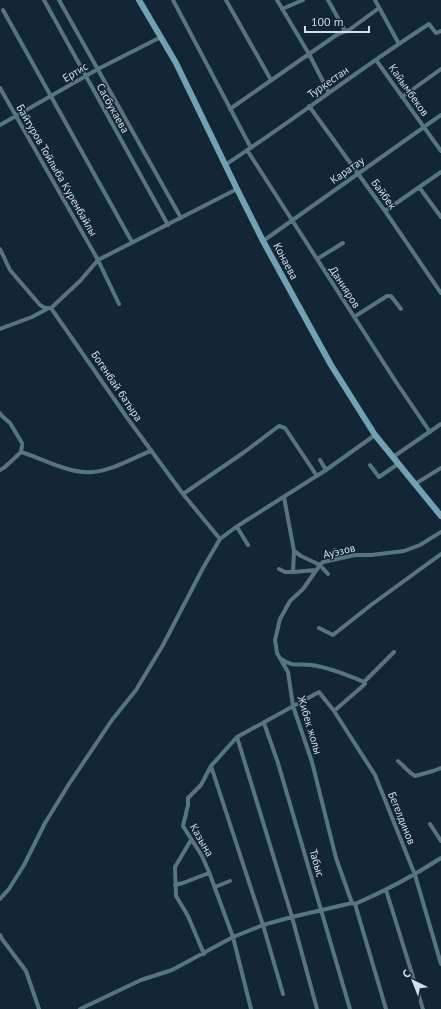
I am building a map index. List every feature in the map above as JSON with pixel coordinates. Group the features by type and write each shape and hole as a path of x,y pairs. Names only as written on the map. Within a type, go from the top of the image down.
{"main road":[{"name":"Конаева","path":"139,0 176,63 263,241 331,365 376,435 441,516"}],"street":[{"name":"Сасбукаева","path":"44,0 168,225"},
{"name":"Сасбукаева","path":"59,0 181,218"},
{"name":"Данияров","path":"173,0 230,109 249,149 354,318 430,432"},
{"path":"226,0 271,80"},
{"path":"277,0 309,54 329,93"},
{"path":"282,9 303,0"},
{"path":"328,0 345,31"},
{"path":"375,0 399,44"},
{"path":"230,109 379,8"},
{"path":"3,10 132,242"},
{"name":"Туркестан","path":"225,164 249,149 429,24 436,32 441,31"},
{"name":"Ертис","path":"0,125 51,97 85,76 161,36"},
{"name":"Кайымбеков","path":"376,60 441,151"},
{"path":"402,97 441,70"},
{"name":"Байтуров Тойлыба Куренбайлы","path":"0,88 98,260 119,304"},
{"name":"Байбек","path":"310,106 441,293"},
{"name":"Каратау","path":"263,241 441,115"},
{"path":"385,211 441,172"},
{"path":"419,187 441,217"},
{"path":"0,329 32,317 50,308 80,281 98,260 237,189"},
{"path":"317,259 343,243"},
{"name":"Богенбай батыра","path":"0,249 10,270 40,306 50,308 151,451 183,494 220,539"},
{"path":"354,318 387,296 391,296 401,309"},
{"path":"0,412 2,416 10,422 22,444 21,452 0,470"},
{"path":"393,457 441,424"},
{"path":"183,494 243,454 279,426 285,428 317,476"},
{"path":"0,899 9,889 24,865 45,823 72,778 112,720 136,690 163,645 202,568 220,539 326,470 376,435"},
{"path":"21,452 76,471 93,472 121,464 151,451"},
{"path":"320,460 326,470"},
{"path":"370,465 379,477 398,464"},
{"path":"415,484 441,468"},
{"path":"284,497 294,551 292,572"},
{"path":"237,527 248,545"},
{"name":"Ауэзов","path":"294,551 320,565 323,562 355,555 370,555 404,551 420,545 441,532"},
{"path":"335,550 340,558"},
{"path":"319,628 333,635 371,604 441,554"},
{"path":"320,565 328,574"},
{"name":"Жибек жолы","path":"320,565 303,589 290,601 280,619 275,640 277,653 288,672 293,706 312,762 336,858 354,903 386,1009"},
{"path":"279,569 285,572 316,570"},
{"path":"334,712 365,684 364,682 394,652"},
{"path":"280,658 290,664 311,665 364,682"},
{"name":"Казына","path":"251,1009 233,937 215,887 202,856 183,826 188,805 188,798 201,785 211,766 237,737 319,692"},
{"name":"Бегелдинов","path":"319,692 376,775 415,875 441,964"},
{"name":"Табыс","path":"264,723 272,741 350,1009"},
{"path":"237,737 292,917 317,1009"},
{"path":"398,761 407,771 415,776 433,772 441,768"},
{"path":"211,766 263,925 283,994"},
{"path":"430,824 441,841"},
{"path":"191,840 175,867 176,896 188,916 204,954"},
{"path":"80,1009 141,980 172,970 233,937 263,925 354,903 386,890 415,875 441,858"},
{"path":"175,885 209,873"},
{"path":"215,887 230,881"},
{"path":"386,890 423,1009"},
{"path":"0,935 26,971 39,1009"}]}
